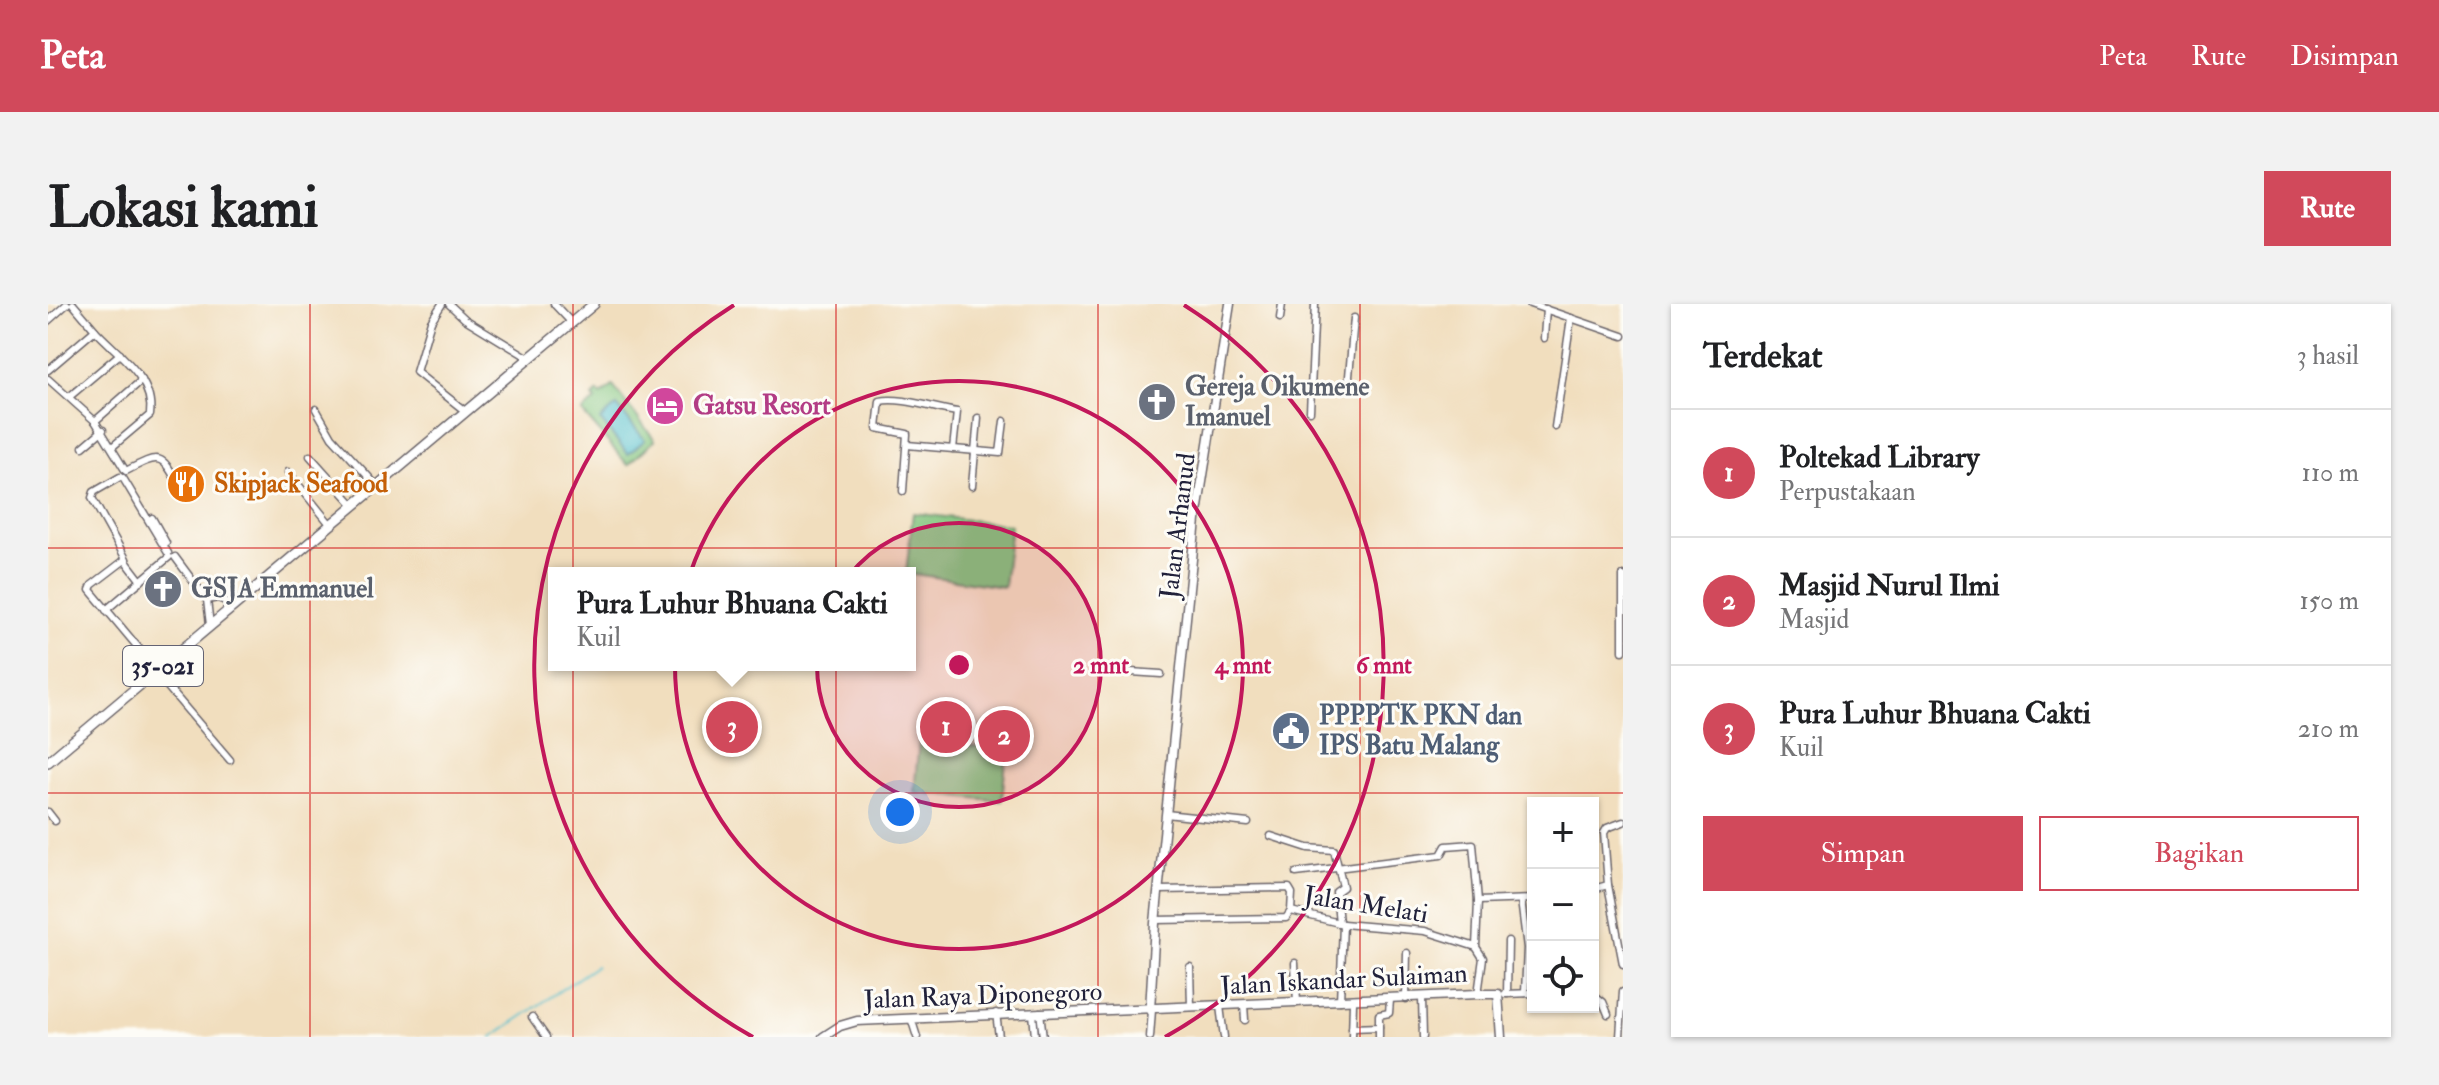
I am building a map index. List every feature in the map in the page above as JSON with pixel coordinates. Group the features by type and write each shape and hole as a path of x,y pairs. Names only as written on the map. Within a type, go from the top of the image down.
{"main road":[{"path":"330,524 594,304"},
{"name":"35-021","path":"50,757 330,524"}],"street":[{"path":"48,321 70,304 142,380 150,396 150,415 113,449"},
{"path":"442,304 431,321 416,372 465,411"},
{"path":"449,304 465,319 529,358"},
{"path":"554,304 571,322"},
{"name":"Jalan Arhanud","path":"1151,1010 1155,920 1196,520 1230,304"},
{"path":"1280,318 1282,304"},
{"path":"1310,411 1308,386 1315,304"},
{"path":"1530,304 1623,336"},
{"path":"1563,314 1568,304"},
{"path":"1544,338 1546,309"},
{"path":"1308,386 1348,388 1354,318"},
{"path":"1555,427 1571,318"},
{"path":"48,370 95,330"},
{"path":"69,397 120,354"},
{"path":"48,379 95,421 97,434 113,449 171,555 207,600 210,625"},
{"path":"95,421 142,380"},
{"path":"903,491 907,445 905,432 877,428 882,400 957,412 953,449"},
{"path":"316,409 332,437 376,485"},
{"path":"972,486 978,418"},
{"path":"907,445 1000,453 1004,421"},
{"path":"83,447 97,434"},
{"path":"310,456 353,504"},
{"path":"141,581 125,560 121,546 92,498 94,492 156,457 169,463 180,487"},
{"path":"288,472 330,524"},
{"path":"106,610 171,555"},
{"path":"125,560 90,588 230,760"},
{"path":"1623,576 1623,651"},
{"path":"207,600 218,598 234,605"},
{"path":"1116,671 1161,674"},
{"path":"48,812 55,821"},
{"path":"1166,814 1248,823"},
{"path":"1623,822 1607,828 1602,838 1623,964"},
{"path":"1271,836 1308,848 1334,850 1336,865 1341,868"},
{"path":"1296,873 1441,855 1446,846 1473,844 1478,901 1476,947 1483,955 1478,994"},
{"path":"1340,1001 1341,924 1336,892 1343,888 1341,868"},
{"path":"1599,887 1608,885"},
{"path":"1158,890 1289,888 1292,893 1291,911"},
{"path":"1521,900 1527,948"},
{"path":"1478,901 1527,900"},
{"name":"Jalan Melati","path":"1155,920 1286,918 1291,911 1341,924 1425,931 1476,947"},
{"path":"1508,941 1502,994 1527,993"},
{"path":"1406,999 1407,953"},
{"path":"1295,963 1297,1003"},
{"path":"1190,967 1191,1007"},
{"path":"1620,1037 1623,991"},
{"name":"Jalan Iskandar Sulaiman","path":"1151,1010 1502,994 1501,1037"},
{"path":"1422,998 1423,1037"},
{"path":"1599,999 1608,1014"},
{"path":"1379,1037 1380,1014 1389,1013 1390,1000"},
{"path":"1352,1037 1353,1001"},
{"path":"1244,1005 1245,1020"},
{"path":"1220,1006 1224,1037"},
{"path":"1150,1037 1151,1010"},
{"name":"Jalan Raya Diponegoro","path":"823,1037 851,1022 996,1013 1151,1010"},
{"path":"1035,1037 1037,1012"},
{"path":"1037,1012 1043,1037"},
{"path":"996,1013 999,1037"},
{"path":"532,1017 546,1037"},
{"path":"911,1018 917,1037"},
{"path":"1352,1028 1379,1027"}],"green space":[{"path":"613,386 655,440 628,465 582,412 596,400 593,397 598,392 601,395"},
{"path":"913,513 1011,525 1004,587 916,574 916,567 907,567"},
{"path":"919,741 1007,750 1002,801 914,792"}],"water":[{"path":"617,406 645,440 628,454 600,420"}],"waterway":[{"path":"492,1037 596,966"}],"place":[{"name":"Gereja Oikumene Imanuel","path":"1157,402"},
{"name":"Gatsu Resort","path":"665,406"},
{"name":"Skipjack Seafood","path":"186,484"},
{"name":"GSJA Emmanuel","path":"163,589"},
{"name":"Pura Luhur Bhuana Cakti","path":"732,727"},
{"name":"Poltekad Library","path":"946,727"},
{"name":"PPPPTK PKN dan IPS Batu Malang","path":"1291,731"},
{"name":"Masjid Nurul Ilmi","path":"1004,736"}]}
